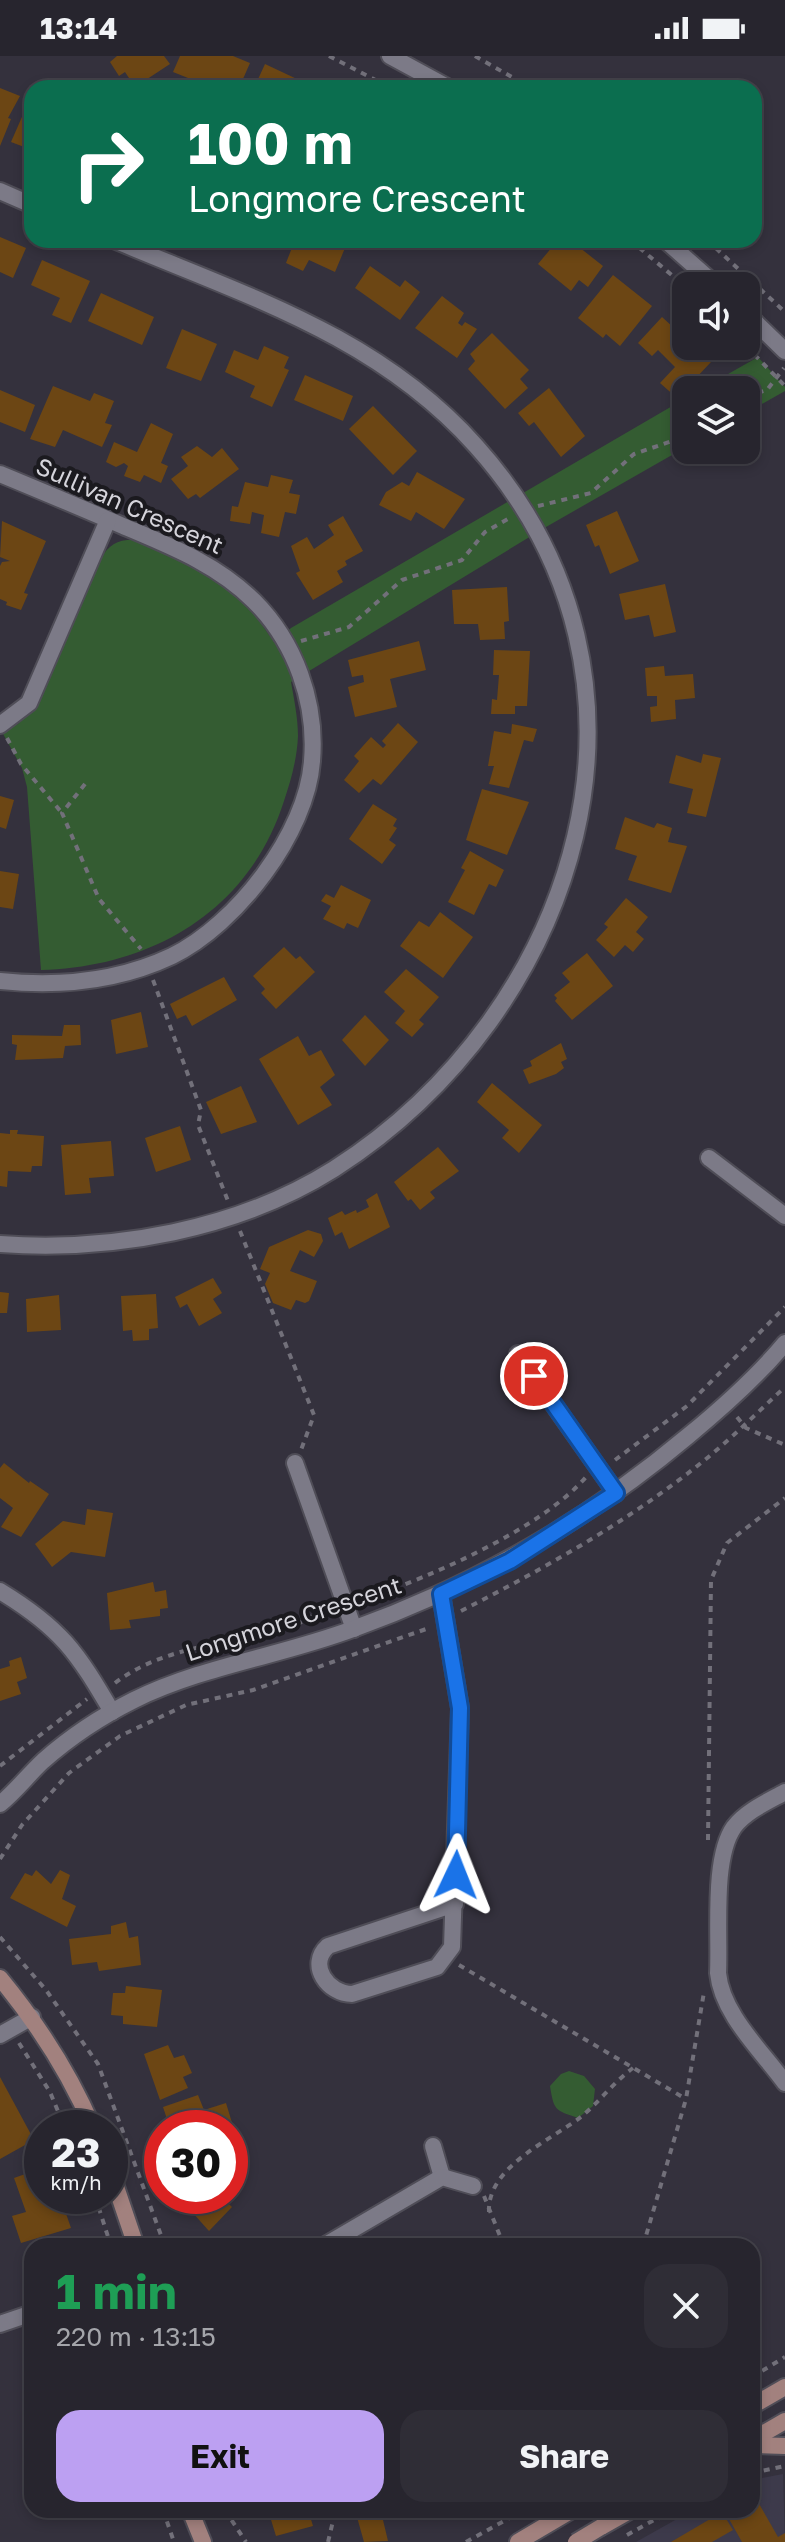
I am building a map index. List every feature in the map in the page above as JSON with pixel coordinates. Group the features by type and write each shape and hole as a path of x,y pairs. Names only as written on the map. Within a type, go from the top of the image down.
{"street":[{"path":"390,56 434,80"},
{"path":"0,191 24,202"},
{"path":"0,1244 60,1246 133,1240 234,1215 269,1202 331,1171 387,1132 438,1086 483,1033 537,943 563,877 580,817 590,739 587,684 575,628 544,547 524,511 478,448 437,405 366,352 315,326 133,248"},
{"path":"674,248 701,272"},
{"path":"760,327 785,351"},
{"name":"Sullivan Crescent","path":"0,474 190,555 224,575 255,602 281,634 299,670 313,727 312,764 303,799 270,866 243,902 210,932 172,956 129,973 84,982 36,984 0,981"},
{"path":"2,728 29,703 108,520"},
{"path":"709,1158 785,1216"},
{"name":"Longmore Crescent","path":"3,1804 69,1739 112,1712 184,1679 354,1629 441,1594 510,1561 616,1493 726,1403 785,1343"},
{"path":"518,1354 616,1493"},
{"path":"295,1463 354,1629"},
{"path":"0,1591 55,1628 76,1652 112,1712"},
{"path":"441,1594 460,1708 455,1904 452,1947 437,1967 352,1994 332,1989 325,1983 319,1966 322,1951 328,1946 455,1904"},
{"path":"785,1792 736,1824 726,1841 722,1861 718,1973 720,1988 730,2010 785,2083"},
{"path":"0,1978 32,2017 83,2110"},
{"path":"0,2035 32,2017"},
{"path":"433,2146 442,2177"},
{"path":"338,2238 442,2177 473,2186"},
{"path":"125,2214 133,2238"},
{"path":"0,2324 24,2316"},
{"path":"760,2402 784,2392"},
{"path":"760,2438 785,2421"},
{"path":"760,2444 785,2446"},
{"path":"193,2518 203,2542"},
{"path":"518,2542 558,2518"},
{"path":"576,2542 617,2518"}],"path":[{"path":"329,56 376,80"},
{"path":"475,56 517,80"},
{"path":"640,248 672,275"},
{"path":"716,248 785,312"},
{"path":"760,360 785,386"},
{"path":"760,392 767,390 785,366"},
{"path":"298,643 349,627 402,580 462,560 485,532 524,511 558,499 591,493 634,454 672,441"},
{"path":"2,728 21,764 62,813 99,899 143,952 148,964 201,1110 198,1125 314,1415 295,1463"},
{"path":"62,813 85,784"},
{"path":"609,1458 617,1461 687,1406 785,1307"},
{"path":"726,1403 746,1428 785,1445"},
{"path":"359,1594 368,1598 457,1561 521,1527 576,1489 591,1471"},
{"path":"117,1682 145,1666 191,1649 297,1624 330,1604"},
{"path":"0,1766 84,1700"},
{"path":"0,1937 46,1990 98,2064 162,2238"},
{"path":"446,1958 686,2099"},
{"path":"21,2045 58,2110"},
{"path":"489,2212 491,2192 502,2175 552,2133 582,2116 634,2068"},
{"path":"473,2186 480,2182 500,2238"},
{"path":"101,2214 108,2238"},
{"path":"760,2372 785,2357"},
{"path":"760,2471 785,2466"},
{"path":"166,2518 174,2542"},
{"path":"230,2518 246,2542"},
{"path":"328,2542 335,2518"},
{"path":"466,2542 510,2518"},
{"path":"614,2542 660,2518"},
{"path":"628,2535 630,2542"}],"shaded area":[{"path":"783,2474 785,2542 636,2542 679,2518 760,2518 760,2478"}],"green space":[{"path":"760,359 785,387 785,391 760,405 760,376 725,376 753,360"},
{"path":"672,406 672,455 546,527 291,682 298,736 287,793 268,840 247,873 221,902 191,926 121,958 41,970 27,787 22,768 2,732 18,724 39,701 104,554 118,542 127,540 153,546 187,562 241,599 275,643 291,628"},
{"path":"569,2071 584,2076 595,2089 593,2106 578,2118 557,2108 551,2094 550,2086 561,2074"}],"building":[{"path":"117,56 164,56 170,64 146,80 130,80 125,72 119,76 110,62"},
{"path":"180,56 233,56 250,63 243,80 193,80 173,72"},
{"path":"265,64 299,80 258,80"},
{"path":"0,88 20,96 8,118 11,119 0,146"},
{"path":"24,112 24,147 11,142"},
{"path":"0,237 26,248 13,278 0,272"},
{"path":"292,248 345,248 335,272 309,260 303,271 286,263"},
{"path":"551,248 580,248 603,266 588,287 579,280 571,291 538,264"},
{"path":"42,260 90,281 71,323 52,315 60,298 31,285"},
{"path":"370,266 400,287 405,280 420,292 400,320 355,288"},
{"path":"613,275 652,306 620,346 606,334 603,338 578,318"},
{"path":"101,293 154,317 142,345 88,321"},
{"path":"442,296 464,313 458,323 462,326 465,322 477,329 457,358 415,328"},
{"path":"662,317 672,326 672,360 711,362 698,376 672,376 672,394 660,383 675,367 658,350 652,356 638,343"},
{"path":"182,329 217,344 201,381 166,368"},
{"path":"492,333 529,370 520,379 528,388 505,409 468,369 475,361 470,354"},
{"path":"264,346 289,357 284,368 289,370 272,407 250,397 255,386 225,372 234,350 258,360"},
{"path":"305,375 353,396 343,421 294,400"},
{"path":"53,386 90,401 94,393 114,401 105,423 112,425 102,447 63,430 55,447 30,439"},
{"path":"549,388 585,436 561,457 534,422 529,426 518,413"},
{"path":"0,390 35,405 25,432 0,422"},
{"path":"373,406 417,451 393,475 349,429"},
{"path":"151,423 173,434 161,463 168,466 161,483 144,475 140,482 124,476 128,466 124,463 116,467 106,462 114,442 137,452"},
{"path":"197,446 212,457 222,448 239,469 200,498 196,494 188,499 171,479 188,466 181,457"},
{"path":"417,472 465,499 444,529 416,512 411,521 379,505 386,492 402,482 409,486"},
{"path":"271,475 293,480 289,493 300,495 296,514 285,512 279,537 261,533 264,515 252,512 250,524 230,521 232,506 238,507 245,482 268,487"},
{"path":"617,511 639,561 610,574 599,545 595,547 586,525"},
{"path":"343,516 363,551 345,561 347,565 337,571 343,582 313,600 296,573 300,571 291,546 307,537 314,549 334,535 328,525"},
{"path":"2,521 46,541 24,593 28,594 21,610 6,605 7,602 0,599 0,566 2,562 10,561 0,557"},
{"path":"665,584 676,632 654,637 649,615 625,620 619,594"},
{"path":"507,587 509,621 504,622 505,639 480,640 478,624 454,624 452,590"},
{"path":"419,641 426,670 390,679 397,707 355,717 348,687 364,682 363,675 352,677 348,660"},
{"path":"494,650 530,651 527,706 515,706 515,714 491,714 492,699 497,700 499,675 493,675"},
{"path":"664,666 665,676 693,674 695,698 675,700 676,719 651,722 650,707 657,706 657,696 647,696 645,668"},
{"path":"398,723 418,742 381,785 373,779 359,793 344,780 359,761 354,756 371,737 383,748 386,745 382,741"},
{"path":"512,724 537,729 533,742 524,740 509,788 489,784 494,766 488,766 494,731 511,734"},
{"path":"703,754 721,758 706,817 687,813 693,789 669,783 676,755 701,763"},
{"path":"482,789 529,802 507,855 466,840"},
{"path":"0,796 14,800 6,829 0,827"},
{"path":"373,804 397,819 393,826 397,828 389,840 396,845 382,864 349,839"},
{"path":"625,817 654,828 657,823 672,828 668,842 687,846 671,893 628,880 637,856 615,849"},
{"path":"470,851 504,870 496,887 489,884 474,915 448,902 465,870 461,868"},
{"path":"0,871 19,874 13,909 0,907"},
{"path":"341,885 371,900 358,928 347,923 344,929 323,919 331,906 321,901 326,894 334,898"},
{"path":"626,898 648,917 636,932 644,939 633,952 625,945 614,957 596,940 608,927 604,924"},
{"path":"440,912 473,937 443,978 400,946 419,921 429,927"},
{"path":"284,947 296,959 300,956 315,972 276,1009 261,993 265,989 253,976"},
{"path":"587,953 613,986 572,1020 555,1001 557,998 554,995 570,982 562,973"},
{"path":"406,969 439,997 419,1020 424,1024 412,1037 395,1023 405,1011 384,992"},
{"path":"224,977 237,1000 192,1026 186,1015 177,1019 170,1004"},
{"path":"141,1012 148,1047 116,1054 111,1020"},
{"path":"365,1015 389,1040 365,1066 342,1040"},
{"path":"64,1025 80,1025 81,1045 65,1046 63,1058 15,1060 17,1045 12,1044 12,1035 62,1036"},
{"path":"298,1036 309,1056 321,1050 335,1075 320,1087 332,1105 298,1125 259,1059"},
{"path":"561,1043 567,1059 561,1062 564,1068 529,1084 523,1070 532,1066 530,1061"},
{"path":"492,1083 542,1125 519,1153 502,1138 509,1130 477,1102"},
{"path":"241,1086 257,1122 221,1134 206,1102"},
{"path":"180,1126 191,1160 156,1172 145,1138"},
{"path":"10,1130 18,1130 17,1134 44,1136 42,1166 32,1166 31,1172 8,1171 7,1187 0,1186 0,1133 10,1134"},
{"path":"111,1141 114,1176 89,1178 91,1193 65,1195 61,1145"},
{"path":"438,1147 459,1171 430,1192 435,1198 420,1210 411,1199 408,1201 394,1182"},
{"path":"377,1193 390,1227 349,1249 342,1232 335,1236 328,1218 342,1211 345,1215 369,1207 366,1200"},
{"path":"308,1230 321,1234 323,1241 314,1257 300,1250 290,1271 317,1281 309,1301 296,1300 291,1310 273,1303 265,1284 270,1273 260,1269 269,1247"},
{"path":"213,1278 222,1293 213,1299 222,1313 199,1326 187,1304 180,1308 175,1297"},
{"path":"0,1292 9,1293 7,1313 0,1313"},
{"path":"156,1294 158,1328 149,1329 149,1340 133,1341 132,1330 123,1331 121,1296"},
{"path":"59,1295 61,1330 27,1332 26,1299"},
{"path":"4,1463 49,1494 21,1537 1,1527 13,1508 0,1498 0,1468"},
{"path":"87,1509 113,1513 105,1557 71,1552 52,1567 35,1544 63,1521 85,1525"},
{"path":"153,1582 155,1592 166,1590 168,1608 160,1609 160,1616 129,1620 131,1628 110,1630 107,1593"},
{"path":"21,1657 27,1678 17,1682 21,1694 0,1701 0,1669 10,1666 9,1661"},
{"path":"36,1870 51,1884 60,1870 70,1875 62,1899 76,1906 67,1927 10,1898 25,1873 32,1876"},
{"path":"126,1922 129,1938 138,1936 141,1965 99,1971 97,1962 72,1965 69,1939 111,1934 111,1926"},
{"path":"126,1986 162,1990 157,2027 123,2024 123,2016 111,2015 113,1993 125,1993"},
{"path":"168,2045 174,2058 184,2055 192,2073 183,2077 188,2088 160,2100 144,2054"},
{"path":"0,2077 24,2121 24,2146 0,2159"},
{"path":"198,2095 204,2110 164,2110 163,2107"},
{"path":"226,2103 228,2110 204,2110"},
{"path":"24,2174 24,2206 14,2178"},
{"path":"24,2213 66,2214 71,2228 38,2238 24,2238 21,2243 12,2216"},
{"path":"194,2214 225,2214 209,2231"},
{"path":"760,2506 778,2537 785,2533 785,2542 742,2542 729,2519 760,2518"},
{"path":"270,2518 311,2518 313,2526 276,2536"},
{"path":"357,2518 388,2518 383,2520 388,2541 364,2542"},
{"path":"712,2518 726,2518 733,2530 712,2542 671,2542"}],"route":[{"path":"456,1875 460,1708 441,1594 510,1561 616,1493 534,1376"}]}
